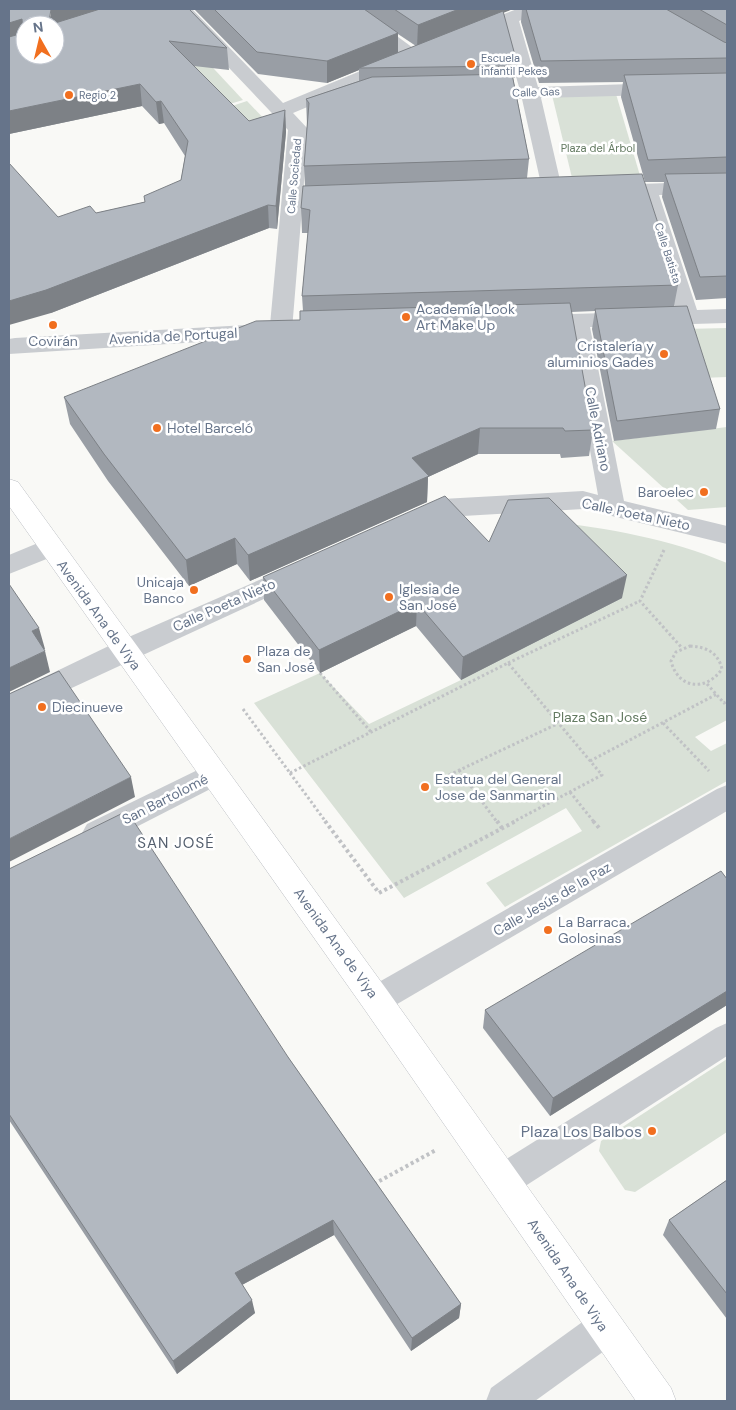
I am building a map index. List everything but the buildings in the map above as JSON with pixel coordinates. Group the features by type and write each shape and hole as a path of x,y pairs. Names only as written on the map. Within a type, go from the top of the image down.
{"main road":[{"name":"Avenida Ana de Viya","path":"9,488 504,1180 605,1328 658,1401"}],"street":[{"name":"Calle Sociedad","path":"182,9 298,129 291,202 291,330"},
{"path":"280,111 424,52 348,9"},
{"path":"458,38 532,9"},
{"path":"509,18 562,192 727,186"},
{"name":"Calle Gas","path":"461,94 727,86"},
{"path":"315,97 364,96"},
{"name":"Calle Batista","path":"647,189 689,318"},
{"path":"291,202 359,200"},
{"path":"518,323 727,316"},
{"name":"Calle Adriano","path":"578,321 613,507"},
{"name":"Avenida de Portugal","path":"9,347 24,344 291,330"},
{"name":"Calle Poeta Nieto","path":"396,528 442,508 583,500 727,535"},
{"path":"9,566 50,547"},
{"name":"Calle Poeta Nieto","path":"9,706 124,650 315,565"},
{"name":"San Bartolomé","path":"77,843 214,774"},
{"name":"Calle Jesús de la Paz","path":"376,1000 720,801"},
{"path":"504,1180 727,1038"},
{"path":"504,1401 605,1328"}],"path":[{"path":"290,773 508,663 640,601 667,543"},
{"path":"640,601 682,648"},
{"path":"690,646 705,648 718,657 722,669 719,676 707,684 690,684 676,675 670,662 676,651 690,646"},
{"path":"243,709 380,893 602,775 557,724 508,663"},
{"path":"320,673 371,732"},
{"path":"707,684 724,703 727,701"},
{"path":"590,761 717,694"},
{"path":"663,723 720,801"},
{"path":"449,775 557,724"},
{"path":"459,770 502,828"},
{"path":"570,792 608,837"},
{"path":"369,1187 469,1131"}],"green space":[{"path":"201,55 243,100 223,106 181,61"},
{"name":"Plaza del Árbol","path":"616,94 641,179 573,182 552,95"},
{"path":"247,101 271,126 255,139 226,108"},
{"path":"727,328 727,377 701,378 684,329"},
{"path":"727,427 727,507 688,510 612,441"},
{"name":"Plaza San José","path":"546,521 592,527 661,541 727,563 727,720 695,737 711,751 727,743 727,781 505,907 486,883 582,831 566,808 404,898 254,703 320,673 369,724 461,680"},
{"path":"727,1059 727,1132 635,1192 625,1190 599,1151 601,1141"}],"place":[{"name":"Escuela infantil Pekes","path":"471,64"},
{"name":"Regio 2","path":"69,95"},
{"name":"Academía Look Art Make Up","path":"406,317"},
{"name":"Covirán","path":"53,325"},
{"name":"Cristalería y aluminios Gades","path":"664,354"},
{"name":"Hotel Barceló","path":"157,428"},
{"name":"Baroelec","path":"704,492"},
{"name":"Unicaja Banco","path":"194,590"},
{"name":"Iglesia de San José","path":"389,597"},
{"name":"Plaza de San José","path":"247,659"},
{"name":"Diecinueve","path":"42,707"},
{"name":"Estatua del General Jose de Sanmartin","path":"425,787"},
{"name":"La Barraca. Golosinas","path":"548,930"},
{"name":"Plaza Los Balbos","path":"652,1131"}],"district":[{"name":"SAN JOSÉ","path":"176,843"}]}
